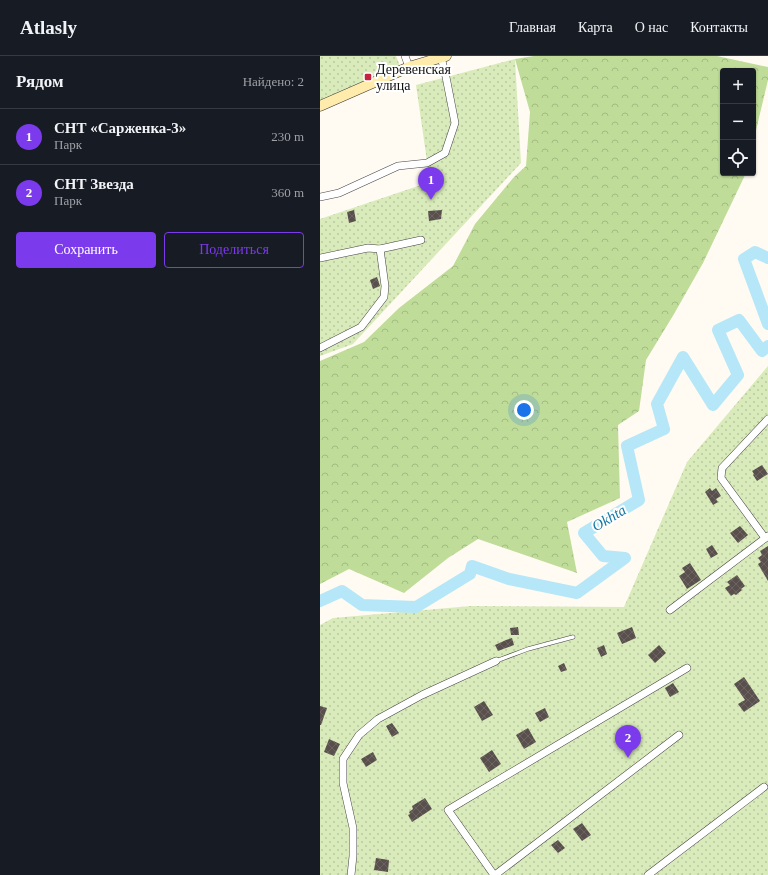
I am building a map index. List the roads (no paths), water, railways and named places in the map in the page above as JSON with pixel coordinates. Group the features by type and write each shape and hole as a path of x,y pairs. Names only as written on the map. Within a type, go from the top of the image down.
{"main road":[{"path":"320,106 409,67 443,57"}],"street":[{"path":"405,56 409,67"},
{"path":"320,197 339,193 398,166 427,163 445,152 455,123 443,57"},
{"path":"320,258 368,248 380,249 421,240"},
{"path":"320,348 361,327 384,297 385,286 380,249"},
{"path":"670,610 767,537 721,478 722,468 768,420"},
{"path":"351,875 353,828 343,783 343,759 359,735 378,719 422,695 496,661"},
{"path":"679,735 494,875 448,810 687,668"},
{"path":"648,875 764,786"}],"lane":[{"path":"496,661 528,649 573,637"}],"waterway":[{"name":"Okhta","path":"768,258 755,252 744,259 768,324"},
{"name":"Okhta","path":"320,601 342,591 362,605 416,607 470,574 472,566 509,579 577,593 625,558 603,556 584,533 639,500 627,446 664,429 657,404 683,357 713,405 738,375 718,330 739,320 762,351 768,346"}],"place":[{"name":"Деревенская улица","path":"368,77"},
{"name":"СНТ «Сарженка-3»","path":"431,200"},
{"name":"СНТ Звезда","path":"628,758"}]}
